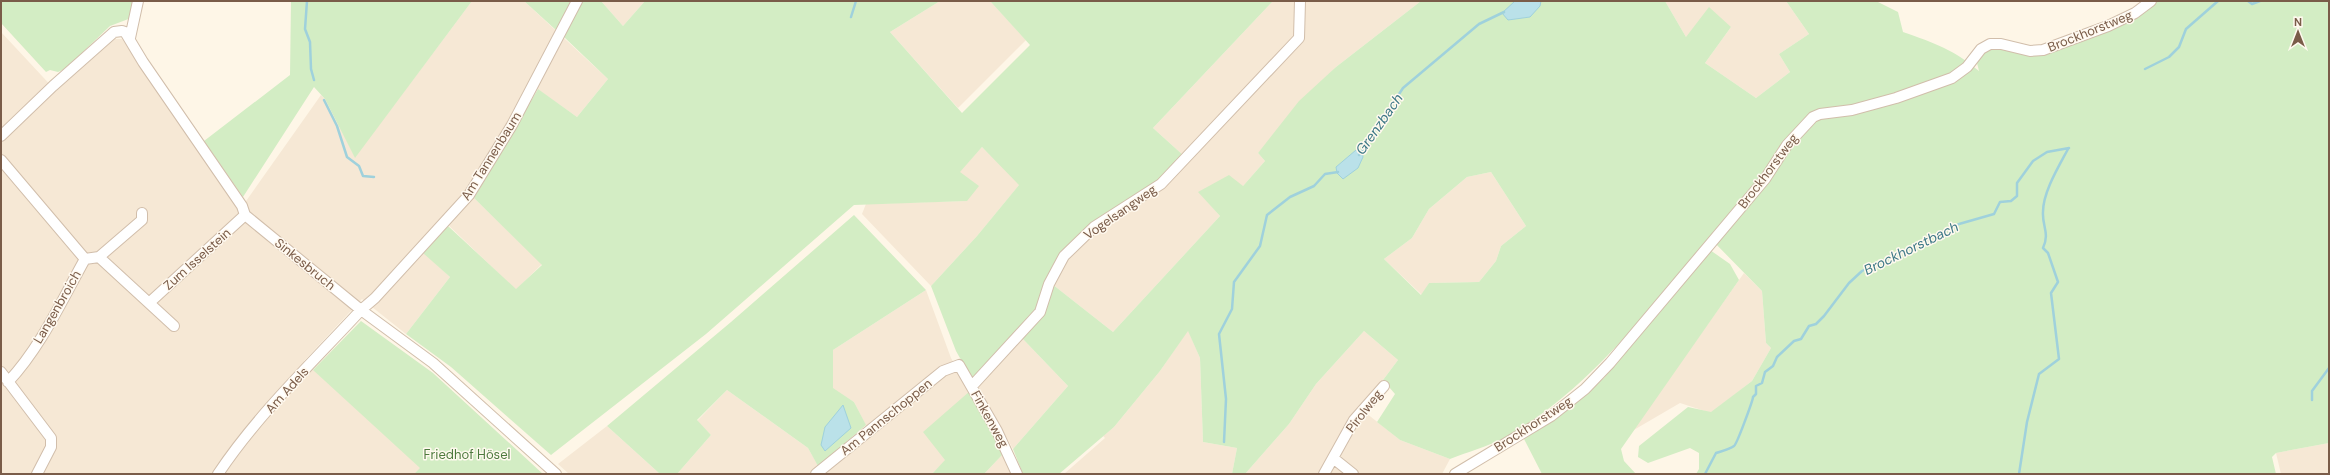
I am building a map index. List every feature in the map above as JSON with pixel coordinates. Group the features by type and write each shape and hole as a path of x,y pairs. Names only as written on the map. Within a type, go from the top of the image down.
{"street":[{"path":"1,136 53,86 114,32 122,31 130,38 138,1"},
{"name":"Am Tannenbaum","path":"361,310 375,298 469,195 512,125 577,1"},
{"name":"Vogelsangweg","path":"972,386 1040,312 1049,284 1064,256 1094,227 1161,184 1299,38 1300,1"},
{"name":"Brockhorstweg","path":"1455,474 1551,416 1575,397 1605,368 1765,179 1787,145 1813,117 1820,114 1852,110 1896,98 1952,78 1968,67 1981,49 1990,44 2001,44 2030,51 2043,50 2108,26 2135,13 2151,1"},
{"name":"Sinkesbruch","path":"130,38 143,62 242,206 245,216 361,310 433,363 556,474"},
{"name":"Langenbroich","path":"1,160 85,259 50,321 20,369 8,382"},
{"path":"85,259 98,257 142,220 142,213"},
{"name":"Zum Isselstein","path":"149,303 245,216"},
{"path":"98,257 174,326"},
{"name":"Am Adels","path":"218,474 235,448 361,310"},
{"name":"Finkenweg","path":"959,365 998,431 1017,474"},
{"name":"Am Pannschoppen","path":"816,474 943,371 959,365"},
{"path":"1,372 51,438 51,447 37,474"},
{"name":"Pirolweg","path":"1324,474 1354,420 1384,386"},
{"path":"1333,458 1353,474"}],"shaded area":[{"path":"472,1 524,1 608,79 577,117 530,84 467,189 474,198 542,264 516,290 443,220 418,247 450,277 406,334 362,299 304,361 421,468 414,474 1,474 1,32 56,91 115,39 122,39 239,211 321,95 325,99 355,157"},
{"path":"601,1 645,1 623,26"},
{"path":"940,1 990,1 1026,40 958,108 890,32"},
{"path":"1273,1 1421,1 1336,67 1258,153 1265,161 1243,186 1199,192 1220,216 1113,332 1052,284 1065,258 1184,156 1153,128"},
{"path":"1665,1 1786,1 1809,34 1779,54 1790,72 1756,98 1705,63 1731,27 1686,37"},
{"path":"982,147 1020,184 977,236 931,286 862,214 866,204 967,201 959,172"},
{"path":"1491,172 1526,226 1501,246 1496,261 1479,282 1429,283 1422,295 1384,259 1412,238 1429,209 1467,177"},
{"path":"1744,273 1762,291 1766,343 1771,348 1752,381 1711,413 1680,403 1632,431"},
{"path":"926,290 951,358 970,391 946,460 932,474 677,474 711,435 697,421 727,390 808,448 822,472 870,434 854,402 833,389 833,350"},
{"path":"1188,330 1200,358 1203,442 1237,448 1232,474 1064,474 1105,438 1103,436 1114,427 1160,371"},
{"path":"1364,331 1398,360 1361,409 1400,440 1450,459 1442,474 1245,474 1289,424 1316,384"},
{"path":"1021,337 1068,386 1013,449 977,386"},
{"path":"607,426 660,474 569,474 558,464"},
{"path":"2329,443 2329,474 2281,474 2276,453"},
{"path":"1003,454 1011,474 984,474"}],"green space":[{"path":"1,1 133,1 131,18 110,26 65,69 58,72 50,70 46,72 1,23"},
{"path":"291,1 472,1 355,158 325,99 314,87 243,197 204,141 290,75"},
{"path":"524,1 572,1 557,31"},
{"path":"582,1 601,1 623,26 645,1 940,1 890,32 962,113 1030,45 990,1 1273,1 1153,128 1184,156 1159,182 1061,254 1052,284 1113,332 1220,216 1198,192 1229,175 1243,186 1265,161 1258,153 1299,101 1336,67 1421,1 1665,1 1686,37 1709,7 1731,27 1705,63 1756,98 1790,72 1779,54 1809,34 1786,1 1876,1 1898,12 1903,32 1952,52 1979,71 1977,63 1986,50 2000,48 2027,54 2156,1 2329,1 2329,443 2276,453 2272,457 2276,474 1696,474 1699,469 1699,453 1690,448 1648,463 1638,457 1639,446 1688,407 1711,412 1752,381 1771,348 1766,343 1762,291 1710,238 1640,321 1590,373 1563,397 1535,419 1504,438 1450,459 1400,440 1377,422 1395,394 1383,380 1398,360 1364,331 1316,384 1289,424 1245,474 1232,474 1237,448 1203,442 1200,358 1188,331 1160,371 1114,427 1059,474 1023,474 1013,449 1068,386 1021,337 973,381 956,351 931,286 977,236 1019,185 982,147 960,172 979,186 967,201 854,205 706,334 551,455 451,367 406,334 450,277 423,253 448,226 516,289 542,265 474,198 538,89 577,117 608,79 564,37","holes":["1491,172 1526,226 1501,246 1496,261 1479,282 1429,283 1421,295 1384,259 1412,238 1429,209 1467,177"]},
{"path":"854,215 926,290 833,350 833,388 854,402 866,425 818,466 808,448 727,390 697,420 711,435 677,474 660,474 607,426 731,322"},
{"path":"1710,250 1730,264 1739,280 1621,449 1624,461 1636,474 1542,474 1524,439 1563,413 1604,378"},
{"name":"Friedhof Hösel","path":"361,321 433,373 543,474 414,474 420,468 313,370"},
{"path":"970,391 1003,451 1003,454 984,474 932,474 945,460 923,432"}],"water":[{"path":"1515,1 1541,1 1540,6 1530,17 1508,20 1502,13"},
{"path":"1356,150 1362,152 1363,157 1358,168 1343,179 1337,173 1336,167"},
{"path":"843,405 851,428 825,451 821,445 825,427"}],"waterway":[{"path":"307,1 305,29 310,42 311,69 314,80"},
{"path":"851,17 856,1"},
{"name":"Brockhorstbach","path":"2145,69 2169,57 2179,47 2186,29 2218,1"},
{"name":"Brockhorstbach","path":"2248,1 2252,4 2260,1"},
{"name":"Grenzbach","path":"1359,155 1403,88 1479,24 1504,12"},
{"path":"324,100 337,126 347,157 359,166 363,176 374,177"},
{"name":"Brockhorstbach","path":"1705,474 1716,453 1730,448 1736,443 1753,397 1756,394 1756,386 1762,383 1765,372 1773,366 1777,357 1794,341 1801,339 1809,326 1816,324 1824,316 1849,283 1862,271 1959,224 1994,214 2000,202 2011,201 2017,196 2017,183 2033,161 2047,152 2069,148"},
{"path":"2019,474 2027,422 2039,374 2059,359 2051,293 2058,282 2048,253 2043,248 2046,238 2043,212 2049,188 2068,149"},
{"name":"Grenzbach","path":"1224,442 1226,399 1219,334 1232,309 1234,282 1260,246 1267,215 1290,197 1314,186 1325,174 1338,172"},
{"path":"2312,400 2312,391 2329,368"}]}
